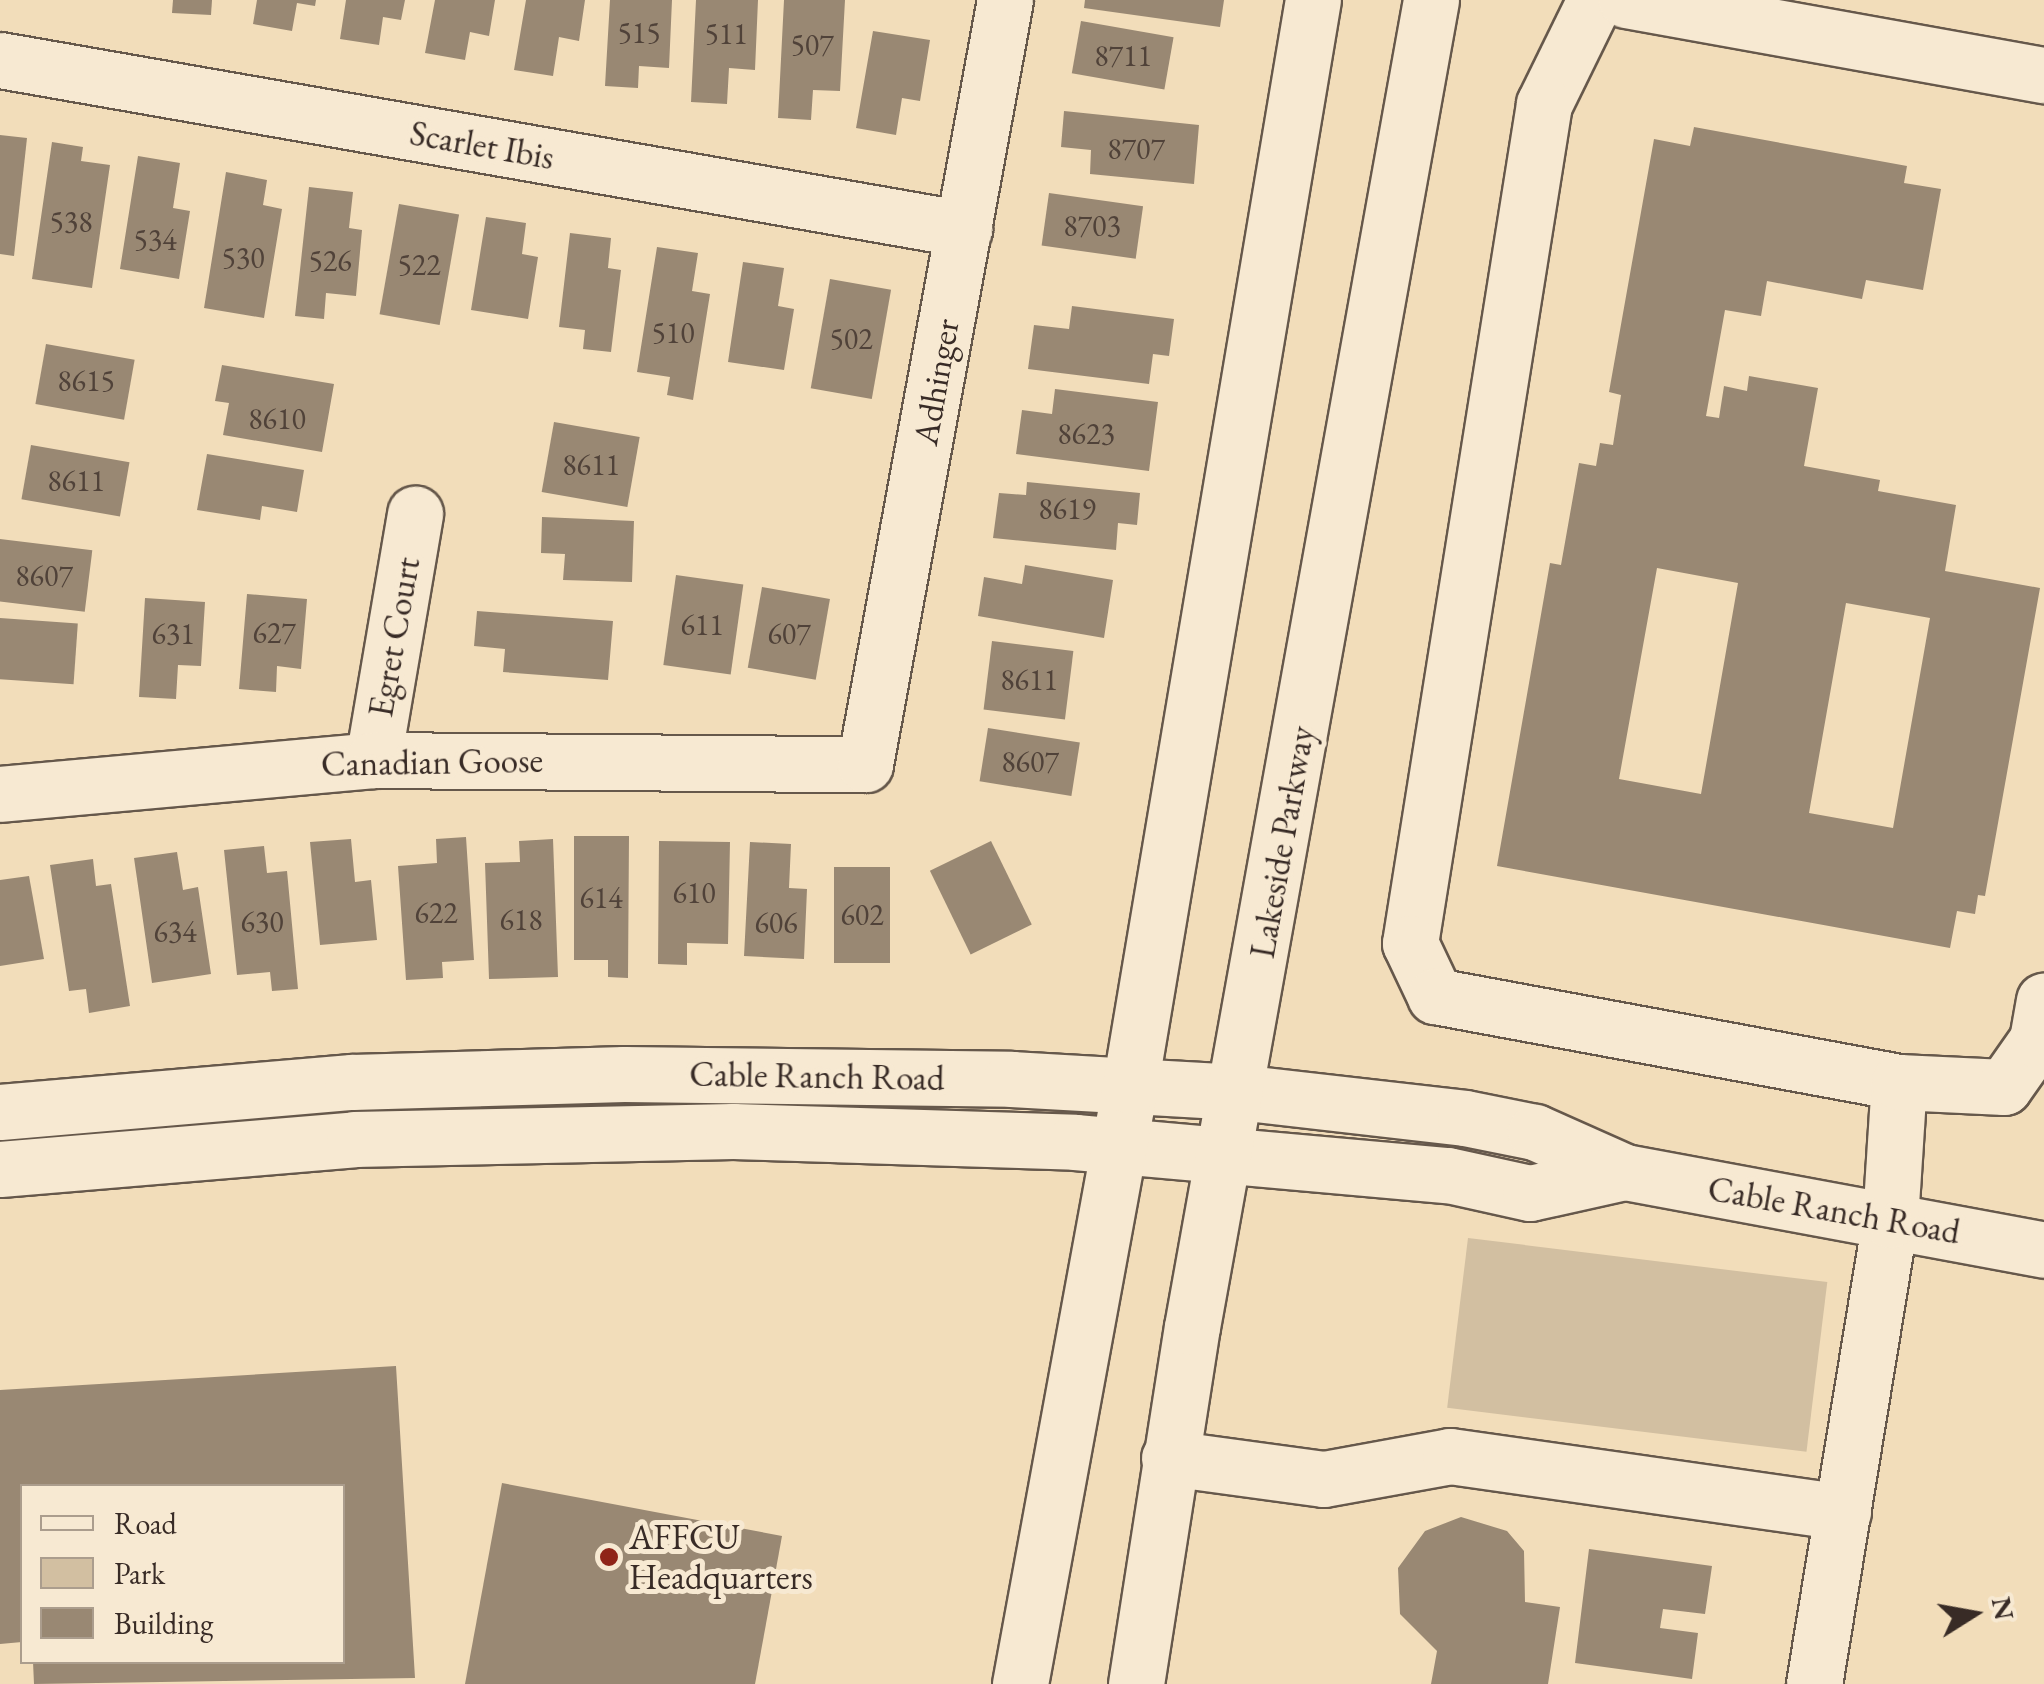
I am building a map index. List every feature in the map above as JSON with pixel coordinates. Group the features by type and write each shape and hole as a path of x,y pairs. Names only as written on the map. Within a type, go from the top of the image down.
{"street":[{"name":"Adhinger","path":"865,764 1005,0"},
{"path":"1020,1684 1130,1086 1313,0"},
{"name":"Lakeside Parkway","path":"1136,1684 1170,1458 1430,0"},
{"path":"1595,0 1544,104 1410,943 1434,996 1899,1082 2004,1087 2037,1040 2044,1000"},
{"path":"1626,0 2044,74"},
{"name":"Scarlet Ibis","path":"0,60 964,230"},
{"name":"Egret Court","path":"372,760 416,514"},
{"name":"Canadian Goose","path":"0,794 372,760 865,764"},
{"name":"Cable Ranch Road","path":"0,1112 160,1095 495,1077 738,1073 1238,1092 1393,1107 1534,1132 1625,1172 2044,1250"},
{"path":"1814,1684 1890,1220 1899,1082"},
{"name":"Cable Ranch Road","path":"0,1169 176,1150 494,1133 830,1132 1226,1154 1448,1175 1530,1192 1625,1172"},
{"path":"1170,1458 1324,1478 1450,1456 1843,1512"}],"green space":[{"path":"1468,1238 1827,1282 1806,1452 1447,1408"}],"building":[{"path":"173,0 212,0 211,15 172,13"},
{"path":"257,0 316,0 315,6 297,3 292,31 253,24"},
{"path":"346,0 405,0 401,20 383,17 379,45 340,39"},
{"path":"435,0 495,0 489,36 470,32 465,60 425,53"},
{"path":"526,0 585,0 579,41 559,37 553,76 514,70"},
{"path":"610,0 672,0 669,68 639,66 638,88 605,86"},
{"path":"696,0 758,0 755,70 729,68 727,104 691,102"},
{"path":"784,0 845,0 840,91 813,90 811,120 778,118"},
{"path":"1085,0 1224,0 1220,27 1084,8"},
{"path":"1081,21 1174,37 1164,90 1072,73"},
{"path":"873,31 930,40 920,101 902,98 896,135 856,128"},
{"path":"1064,111 1199,125 1194,184 1090,174 1091,150 1061,147"},
{"path":"1694,127 1907,166 1904,183 1941,189 1923,290 1866,280 1862,299 1767,281 1761,316 1725,310 1706,416 1719,418 1724,386 1747,391 1749,376 1818,388 1804,466 1880,480 1878,491 1956,505 1945,571 2040,588 1985,896 1978,895 1975,914 1957,911 1950,948 1497,866 1550,563 1561,565 1579,463 1596,466 1600,443 1613,445 1621,395 1609,392 1654,139 1690,146","holes":["1657,568 1738,583 1701,794 1619,779","1846,603 1930,618 1893,828 1809,813"]},
{"path":"0,135 27,138 14,256 0,254"},
{"path":"52,142 83,147 81,161 110,165 92,288 32,279"},
{"path":"138,156 180,163 173,208 190,211 179,279 120,269"},
{"path":"226,172 267,180 263,205 282,209 264,318 204,308"},
{"path":"309,187 353,192 349,228 362,230 356,296 326,293 324,319 295,316"},
{"path":"1049,193 1143,206 1136,259 1042,245"},
{"path":"399,204 459,215 440,325 380,314"},
{"path":"486,217 526,223 522,254 538,257 528,319 471,310"},
{"path":"570,233 611,238 608,268 621,270 611,352 583,349 585,330 559,327"},
{"path":"657,247 698,253 692,291 710,294 693,400 667,395 670,377 637,372"},
{"path":"743,262 784,268 778,306 794,309 784,370 728,362"},
{"path":"830,279 891,290 872,399 811,388"},
{"path":"1072,306 1174,319 1169,356 1153,354 1149,384 1028,369 1034,325 1069,329"},
{"path":"46,344 135,360 124,420 35,404"},
{"path":"222,365 334,384 322,452 223,435 229,403 215,401"},
{"path":"1055,389 1158,402 1149,471 1016,454 1022,410 1052,414"},
{"path":"554,422 640,437 627,507 542,492"},
{"path":"31,445 129,462 120,517 21,499"},
{"path":"207,454 304,470 297,512 262,506 260,520 197,510"},
{"path":"1027,482 1140,493 1137,525 1118,523 1116,550 993,538 999,493 1026,495"},
{"path":"542,517 634,521 632,582 563,580 565,554 541,553"},
{"path":"0,539 92,550 85,612 0,601"},
{"path":"1025,565 1113,580 1104,638 978,616 984,577 1022,584"},
{"path":"676,575 743,584 731,675 663,665"},
{"path":"762,587 830,599 816,680 748,668"},
{"path":"247,594 307,599 301,669 277,666 276,692 239,689"},
{"path":"145,598 205,602 201,666 178,665 176,699 139,697"},
{"path":"477,611 613,621 608,680 503,672 505,649 474,646"},
{"path":"0,618 78,623 74,684 0,679"},
{"path":"992,641 1073,651 1065,719 984,709"},
{"path":"988,728 1080,743 1071,796 980,781"},
{"path":"574,836 629,836 628,978 608,977 608,960 574,960"},
{"path":"466,837 474,960 442,962 443,978 406,980 398,866 437,863 436,839"},
{"path":"351,839 355,882 371,880 377,940 320,945 310,842"},
{"path":"553,839 558,977 489,979 485,863 520,862 519,841"},
{"path":"659,841 730,842 728,944 687,943 687,965 658,964"},
{"path":"991,841 1032,925 971,954 930,871"},
{"path":"750,842 791,844 789,888 807,889 804,959 744,956"},
{"path":"264,846 267,873 287,871 298,989 272,991 270,972 237,975 224,850"},
{"path":"177,852 183,890 198,887 211,974 152,983 134,858"},
{"path":"93,859 96,886 111,884 130,1006 89,1013 86,989 69,991 50,865"},
{"path":"834,867 890,867 890,963 834,963"},
{"path":"29,876 44,959 0,966 0,880"},
{"path":"396,1366 415,1678 34,1684 33,1664 345,1664 345,1484 20,1484 20,1642 0,1644 0,1390"},
{"path":"502,1483 782,1536 755,1684 465,1684"},
{"path":"1461,1517 1507,1531 1524,1551 1525,1602 1560,1607 1548,1684 1431,1684 1437,1651 1400,1614 1398,1568 1425,1531"},
{"path":"1589,1549 1712,1566 1705,1614 1663,1609 1660,1628 1698,1633 1692,1679 1575,1663"}],"place":[{"name":"AFFCU Headquarters","path":"609,1557"}]}
